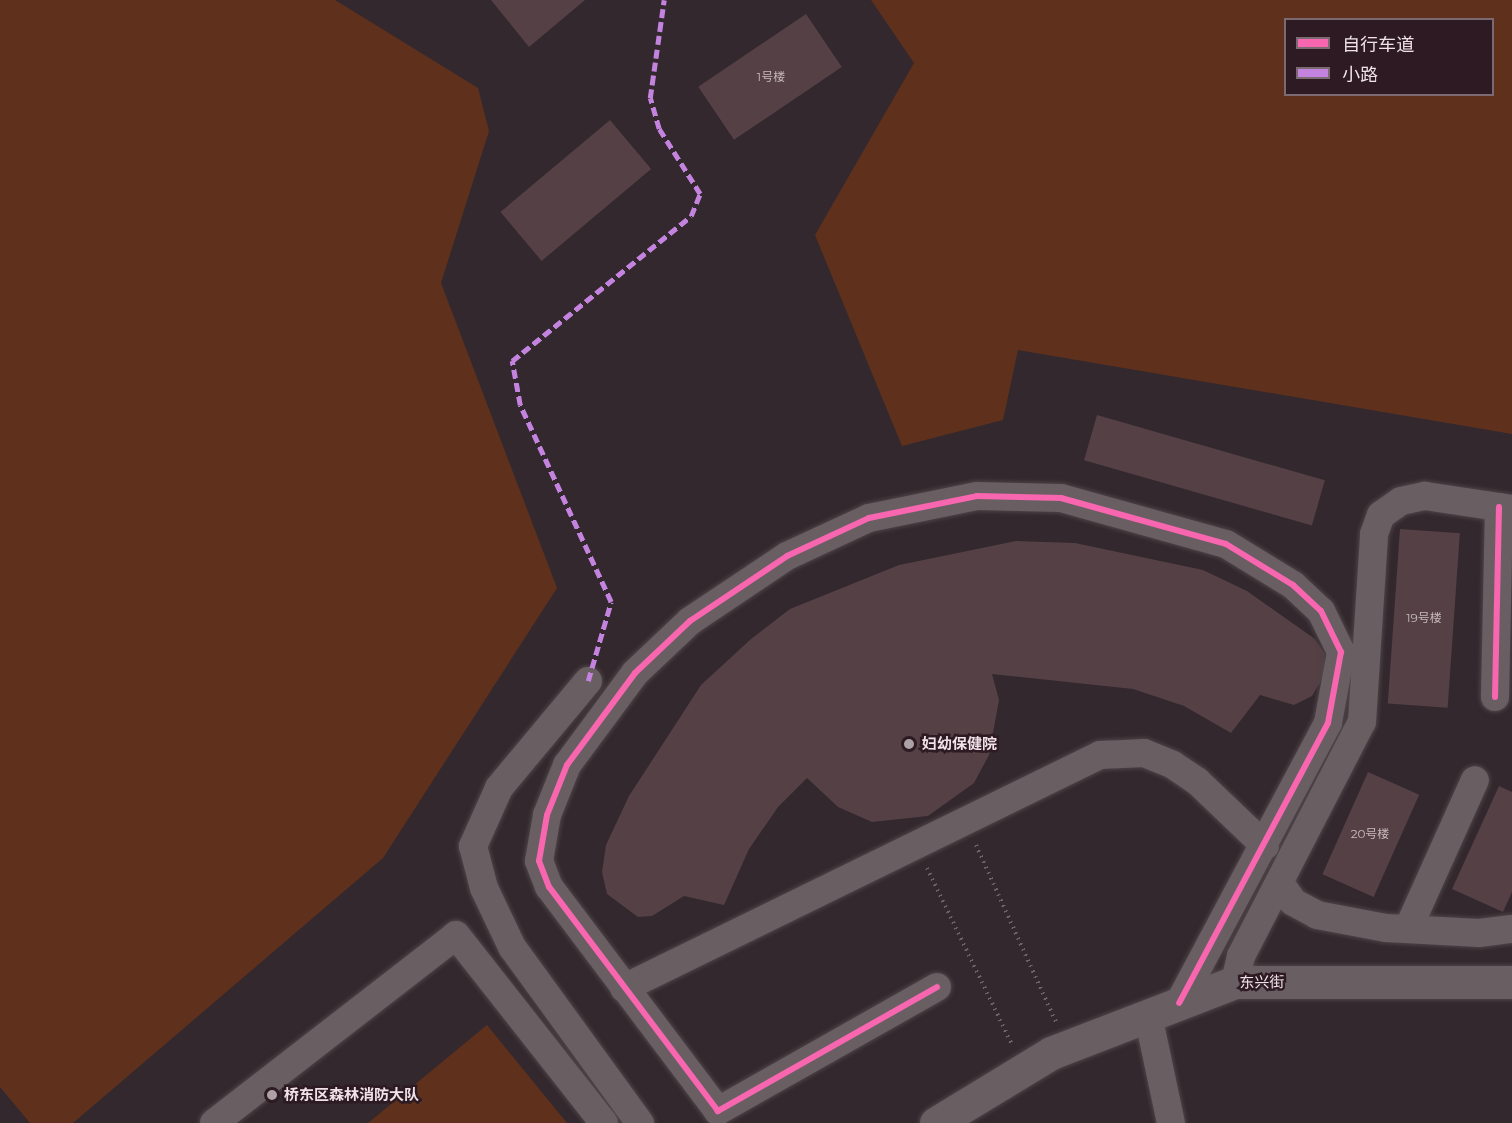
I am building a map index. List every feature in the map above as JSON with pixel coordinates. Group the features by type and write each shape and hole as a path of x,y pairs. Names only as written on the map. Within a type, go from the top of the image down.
{"street":[{"path":"937,987 718,1111 549,887 539,861 547,815 567,765 635,673 690,621 787,556 869,518 977,496 1061,498 1226,544 1293,585 1320,611 1341,652 1328,723 1265,846 1179,1003"},
{"path":"1234,982 1241,956 1282,886 1362,722 1374,534 1381,514 1401,501 1425,496 1505,508 1495,698"},
{"path":"588,681 499,788 473,846 484,888 512,946 640,1123"},
{"path":"624,988 1100,755 1122,750 1144,753 1197,781 1265,846"},
{"path":"1408,929 1475,780"},
{"path":"1282,886 1293,902 1317,915 1408,929 1479,933 1512,929"},
{"path":"214,1123 456,935 604,1123"},
{"name":"东兴街","path":"936,1123 1024,1070 1068,1047 1234,982 1512,982"},
{"path":"1148,1016 1171,1123"}],"path":[{"path":"965,821 1068,1047"},
{"path":"916,845 1024,1070"}],"shaded area":[{"path":"0,0 335,0 478,88 489,131 441,283 557,588 383,858 73,1123 30,1123 0,1087"},
{"path":"871,0 1512,0 1512,434 1018,350 1003,420 902,446 815,235 914,63"},
{"path":"487,1025 567,1123 368,1123"}],"building":[{"path":"491,0 585,0 529,47"},
{"path":"806,14 842,67 734,140 698,87"},
{"path":"610,120 651,169 542,261 500,212"},
{"path":"1097,415 1325,480 1312,526 1084,460"},
{"path":"1400,529 1460,533 1448,708 1388,704"},
{"path":"1016,541 1075,543 1203,570 1247,591 1315,639 1325,654 1324,676 1312,696 1294,705 1260,695 1231,733 1184,706 1133,689 992,674 999,700 989,755 974,783 928,816 872,822 838,807 807,778 778,807 749,849 724,905 684,896 652,916 638,917 607,894 602,872 606,845 629,796 701,685 751,639 790,609 899,565"},
{"path":"1368,772 1419,795 1374,897 1322,874"},
{"path":"1499,786 1512,792 1512,892 1503,912 1452,889"}],"marked path":[{"path":"588,681 611,602 520,405 512,361 691,216 700,194 659,129 650,98 664,0"}],"cycle path":[{"path":"937,987 718,1111 549,887 539,861 547,815 567,765 635,673 690,621 787,556 869,518 977,496 1061,498 1226,544 1293,585 1321,611 1341,652 1328,723 1179,1003"},
{"path":"1495,697 1499,507"}],"place":[{"name":"妇幼保健院","path":"909,744"},
{"name":"桥东区森林消防大队","path":"272,1095"}]}
